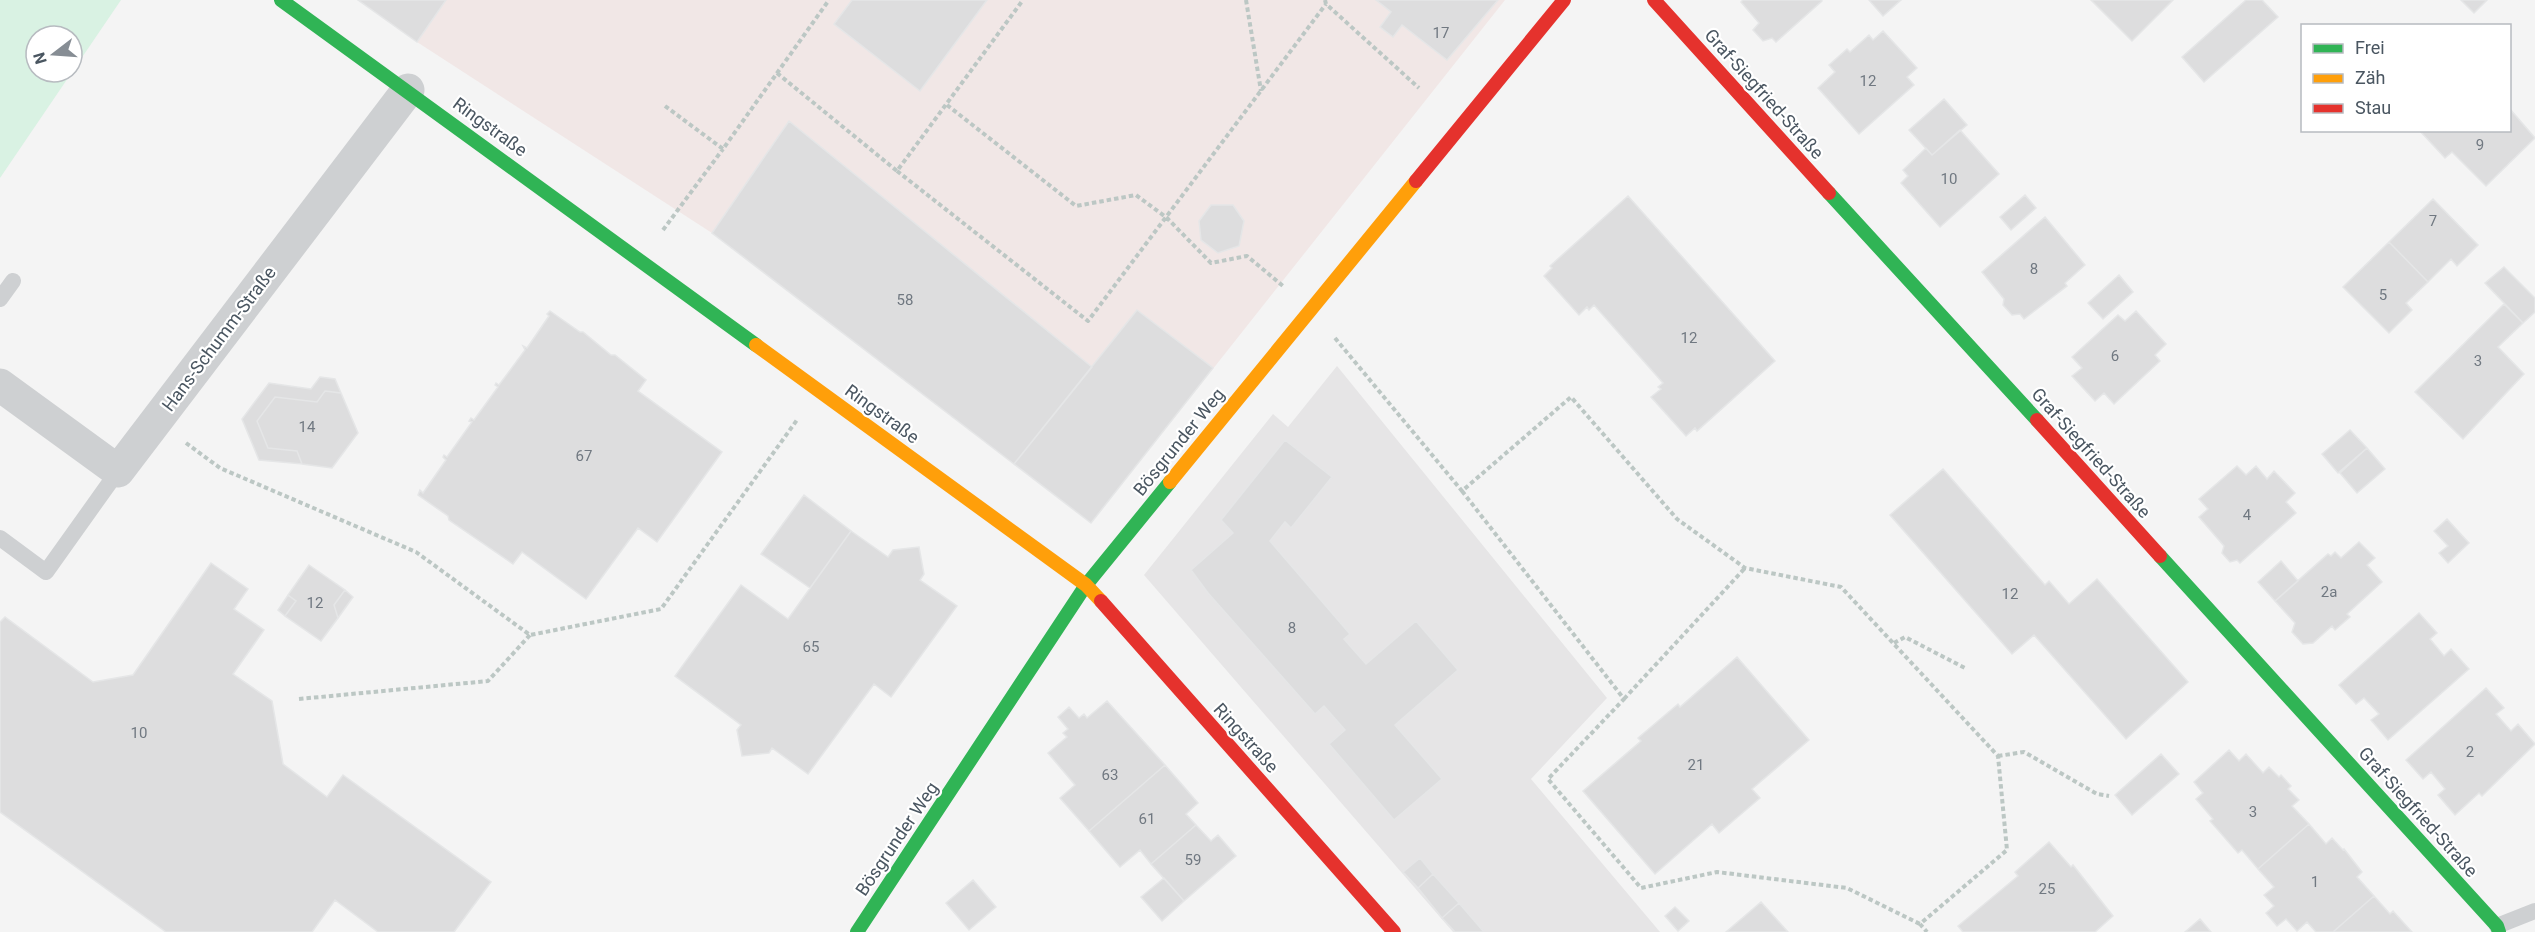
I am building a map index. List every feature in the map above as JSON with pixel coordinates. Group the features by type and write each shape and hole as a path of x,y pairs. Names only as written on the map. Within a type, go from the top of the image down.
{"street":[{"name":"Ringstraße","path":"281,0 408,90 1086,585 1394,932"},
{"name":"Bösgrunder Weg","path":"857,932 1086,585 1564,0"},
{"name":"Graf-Siegfried-Straße","path":"1654,0 2498,929"},
{"name":"Hans-Schumm-Straße","path":"118,471 408,90"},
{"path":"0,385 118,471"}],"lane":[{"path":"0,299 13,281"},
{"path":"0,538 46,572 118,471"},
{"path":"2498,929 2535,911"}],"path":[{"path":"640,260 723,149 829,0"},
{"path":"897,171 1023,0"},
{"path":"1246,0 1261,92"},
{"path":"777,73 897,171 1088,321 1261,92 1325,2 1419,88"},
{"path":"947,105 1076,206 1136,195 1167,218 1211,263 1247,256 1311,309 1462,491 1624,699"},
{"path":"665,106 723,149"},
{"path":"299,699 488,681 530,635 662,609 818,390"},
{"path":"1462,491 1571,397 1677,519 1745,568 1841,587 1998,756 2007,850 1920,924"},
{"path":"156,422 220,468 416,552 530,635"},
{"path":"1745,568 1548,779 1641,888 1717,872 1847,888 1920,924 1927,932"},
{"path":"1894,643 1905,637 1965,668"},
{"path":"1998,756 2025,752 2097,794 2109,796"}],"shaded area":[{"path":"358,0 1505,0 1091,523 712,233 417,42"},
{"path":"1337,366 1607,698 1531,779 1660,932 1453,932 1144,575 1273,414 1288,427"}],"green space":[{"path":"0,0 121,0 84,54 84,24 24,24 24,84 64,84 0,178"}],"building":[{"path":"358,0 446,0 417,42"},
{"path":"852,0 987,0 920,91 834,24"},
{"path":"1376,0 1498,0 1447,60 1402,25 1393,37 1380,27 1391,12"},
{"path":"1743,0 1822,1 1776,42 1772,38 1763,41 1753,30 1759,23 1741,2"},
{"path":"1869,0 1901,0 1883,16"},
{"path":"2091,0 2173,0 2132,41"},
{"path":"2246,0 2262,0 2278,17 2204,82 2182,57"},
{"path":"2461,0 2487,0 2474,13"},
{"path":"1883,31 1917,68 1907,77 1914,85 1859,134 1818,88 1835,72 1829,65 1847,49 1850,52 1869,35 1873,40"},
{"path":"1944,99 1967,125 1932,155 1909,130"},
{"path":"2511,110 2535,138 2486,186 2452,152 2445,158 2421,132 2511,132"},
{"path":"789,121 1092,367 1014,464 712,233"},
{"path":"1960,130 1999,174 1940,227 1901,183 1908,176 1903,170 1926,148 1932,155"},
{"path":"2025,195 2036,208 2011,230 2000,217"},
{"path":"1628,196 1775,361 1697,431 1695,428 1686,436 1651,397 1661,389 1658,387 1663,383 1594,305 1589,310 1587,307 1579,315 1544,276 1552,268 1550,266"},
{"path":"2433,199 2478,245 2457,266 2451,259 2428,282 2389,242"},
{"path":"1211,205 1233,205 1244,221 1239,246 1218,253 1201,240 1199,221"},
{"path":"2045,217 2085,265 2065,283 2067,286 2024,319 2020,314 2012,315 2003,305 2004,299 1982,272"},
{"path":"2389,242 2428,282 2406,303 2412,310 2389,333 2343,287"},
{"path":"2504,267 2535,298 2535,312 2523,323 2485,283"},
{"path":"2119,275 2133,292 2103,319 2088,303"},
{"path":"2504,304 2523,323 2498,347 2524,374 2463,439 2415,392"},
{"path":"1137,310 1213,368 1091,523 1014,464"},
{"path":"550,311 583,332 611,355 615,355 646,380 638,391 722,452 657,542 638,528 586,599 522,552 513,564 449,520 448,516 418,495 420,490 423,493 446,460 444,455 447,457 472,422 469,421 471,418 474,420 498,387 496,383 499,385 525,350 523,346 527,348"},
{"path":"2136,311 2166,344 2155,355 2160,361 2114,404 2104,393 2095,401 2072,376 2082,368 2072,357 2118,315 2125,321"},
{"path":"320,377 335,379 341,393 325,391 317,402 275,397 257,421 268,448 297,451 302,464 259,460 242,419 269,383 311,389"},
{"path":"325,391 341,393 358,433 332,468 302,464 297,451 268,448 257,421 275,397 317,402"},
{"path":"2350,430 2367,448 2338,473 2322,454"},
{"path":"1285,440 1332,477 1291,528 1285,522 1270,541 1350,634 1344,639 1366,664 1416,621 1458,670 1395,725 1442,779 1394,820 1329,744 1345,730 1324,706 1315,714 1208,593 1191,570 1233,533 1221,520"},
{"path":"2367,448 2385,469 2357,493 2340,473"},
{"path":"2237,466 2246,475 2256,466 2267,479 2274,471 2295,493 2286,502 2296,513 2240,563 2237,560 2230,562 2222,553 2224,546 2199,517 2208,509 2199,499"},
{"path":"1943,469 2045,585 2049,581 2069,604 2097,579 2188,682 2126,739 2034,635 2012,654 1890,515"},
{"path":"804,495 851,531 810,588 761,554"},
{"path":"2447,519 2469,543 2448,563 2439,553 2448,546 2434,531"},
{"path":"851,531 888,557 893,550 919,547 924,574 920,580 957,606 891,697 874,684 808,774 772,748 769,753 742,756 737,730 741,725 675,676 741,585 788,619"},
{"path":"2359,542 2375,558 2367,565 2382,582 2347,614 2350,617 2335,630 2332,626 2313,643 2303,644 2292,632 2295,623 2275,601 2328,554 2331,556 2335,552 2341,558"},
{"path":"2281,561 2298,581 2275,601 2258,582"},
{"path":"211,563 248,589 234,609 264,630 233,674 272,701 283,764 327,797 343,775 491,882 454,932 378,932 335,900 312,932 166,932 0,812 0,622 5,617 93,682 133,675"},
{"path":"309,565 345,590 334,605 338,618 321,641 285,616 296,601 288,595"},
{"path":"345,590 353,597 338,618 334,605"},
{"path":"288,595 296,601 285,616 278,610"},
{"path":"2419,613 2437,633 2430,639 2444,656 2451,649 2469,669 2388,740 2371,720 2379,714 2364,698 2356,704 2339,685"},
{"path":"1737,657 1809,740 1752,789 1760,798 1719,833 1712,824 1655,874 1583,791 1641,741 1638,738 1678,704 1680,707"},
{"path":"2486,688 2504,708 2496,714 2511,731 2518,724 2535,744 2482,796 2479,793 2455,815 2438,795 2445,789 2431,772 2423,779 2406,760"},
{"path":"1107,701 1165,765 1089,831 1060,798 1075,785 1048,753 1067,737 1063,733 1068,729 1058,717 1069,707 1079,718 1084,714 1087,718"},
{"path":"2229,750 2239,761 2246,754 2263,773 2269,767 2279,777 2281,775 2291,786 2288,789 2299,800 2292,806 2309,824 2258,869 2242,850 2238,853 2210,821 2213,819 2196,799 2203,793 2194,782"},
{"path":"2161,754 2179,774 2132,815 2115,795"},
{"path":"1165,765 1198,803 1186,814 1196,825 1151,864 1140,850 1120,867 1089,831"},
{"path":"2309,824 2326,844 2332,838 2344,849 2362,872 2357,877 2374,896 2333,932 2316,932 2307,922 2297,931 2286,919 2277,926 2266,913 2274,906 2264,895 2274,887 2258,869"},
{"path":"1196,825 1211,841 1218,835 1236,856 1184,901 1151,864"},
{"path":"2049,842 2071,867 2073,865 2113,916 2095,932 1963,932 1958,926 2018,876 2015,872"},
{"path":"1420,858 1433,874 1418,888 1403,872"},
{"path":"1433,874 1459,903 1442,918 1418,888"},
{"path":"1164,878 1184,901 1162,921 1141,897"},
{"path":"973,880 996,907 969,930 946,903"},
{"path":"2374,896 2390,914 2393,911 2412,932 2333,932"},
{"path":"1761,902 1788,932 1726,932"},
{"path":"1459,903 1484,932 1455,932 1442,918"},
{"path":"1675,907 1689,921 1678,931 1665,916"},
{"path":"2200,919 2211,932 2185,932"}],"traffic: fast":[{"path":"281,0 756,345"},
{"path":"1829,193 2037,420"},
{"path":"857,932 1086,585 1170,482"},
{"path":"2160,556 2497,926 2499,932"}],"traffic: slow":[{"path":"1170,482 1416,181"},
{"path":"756,345 1086,585 1101,601"}],"traffic: jam":[{"path":"1416,181 1564,0"},
{"path":"1654,0 1829,193"},
{"path":"2037,420 2160,556"},
{"path":"1101,601 1394,932"}]}
